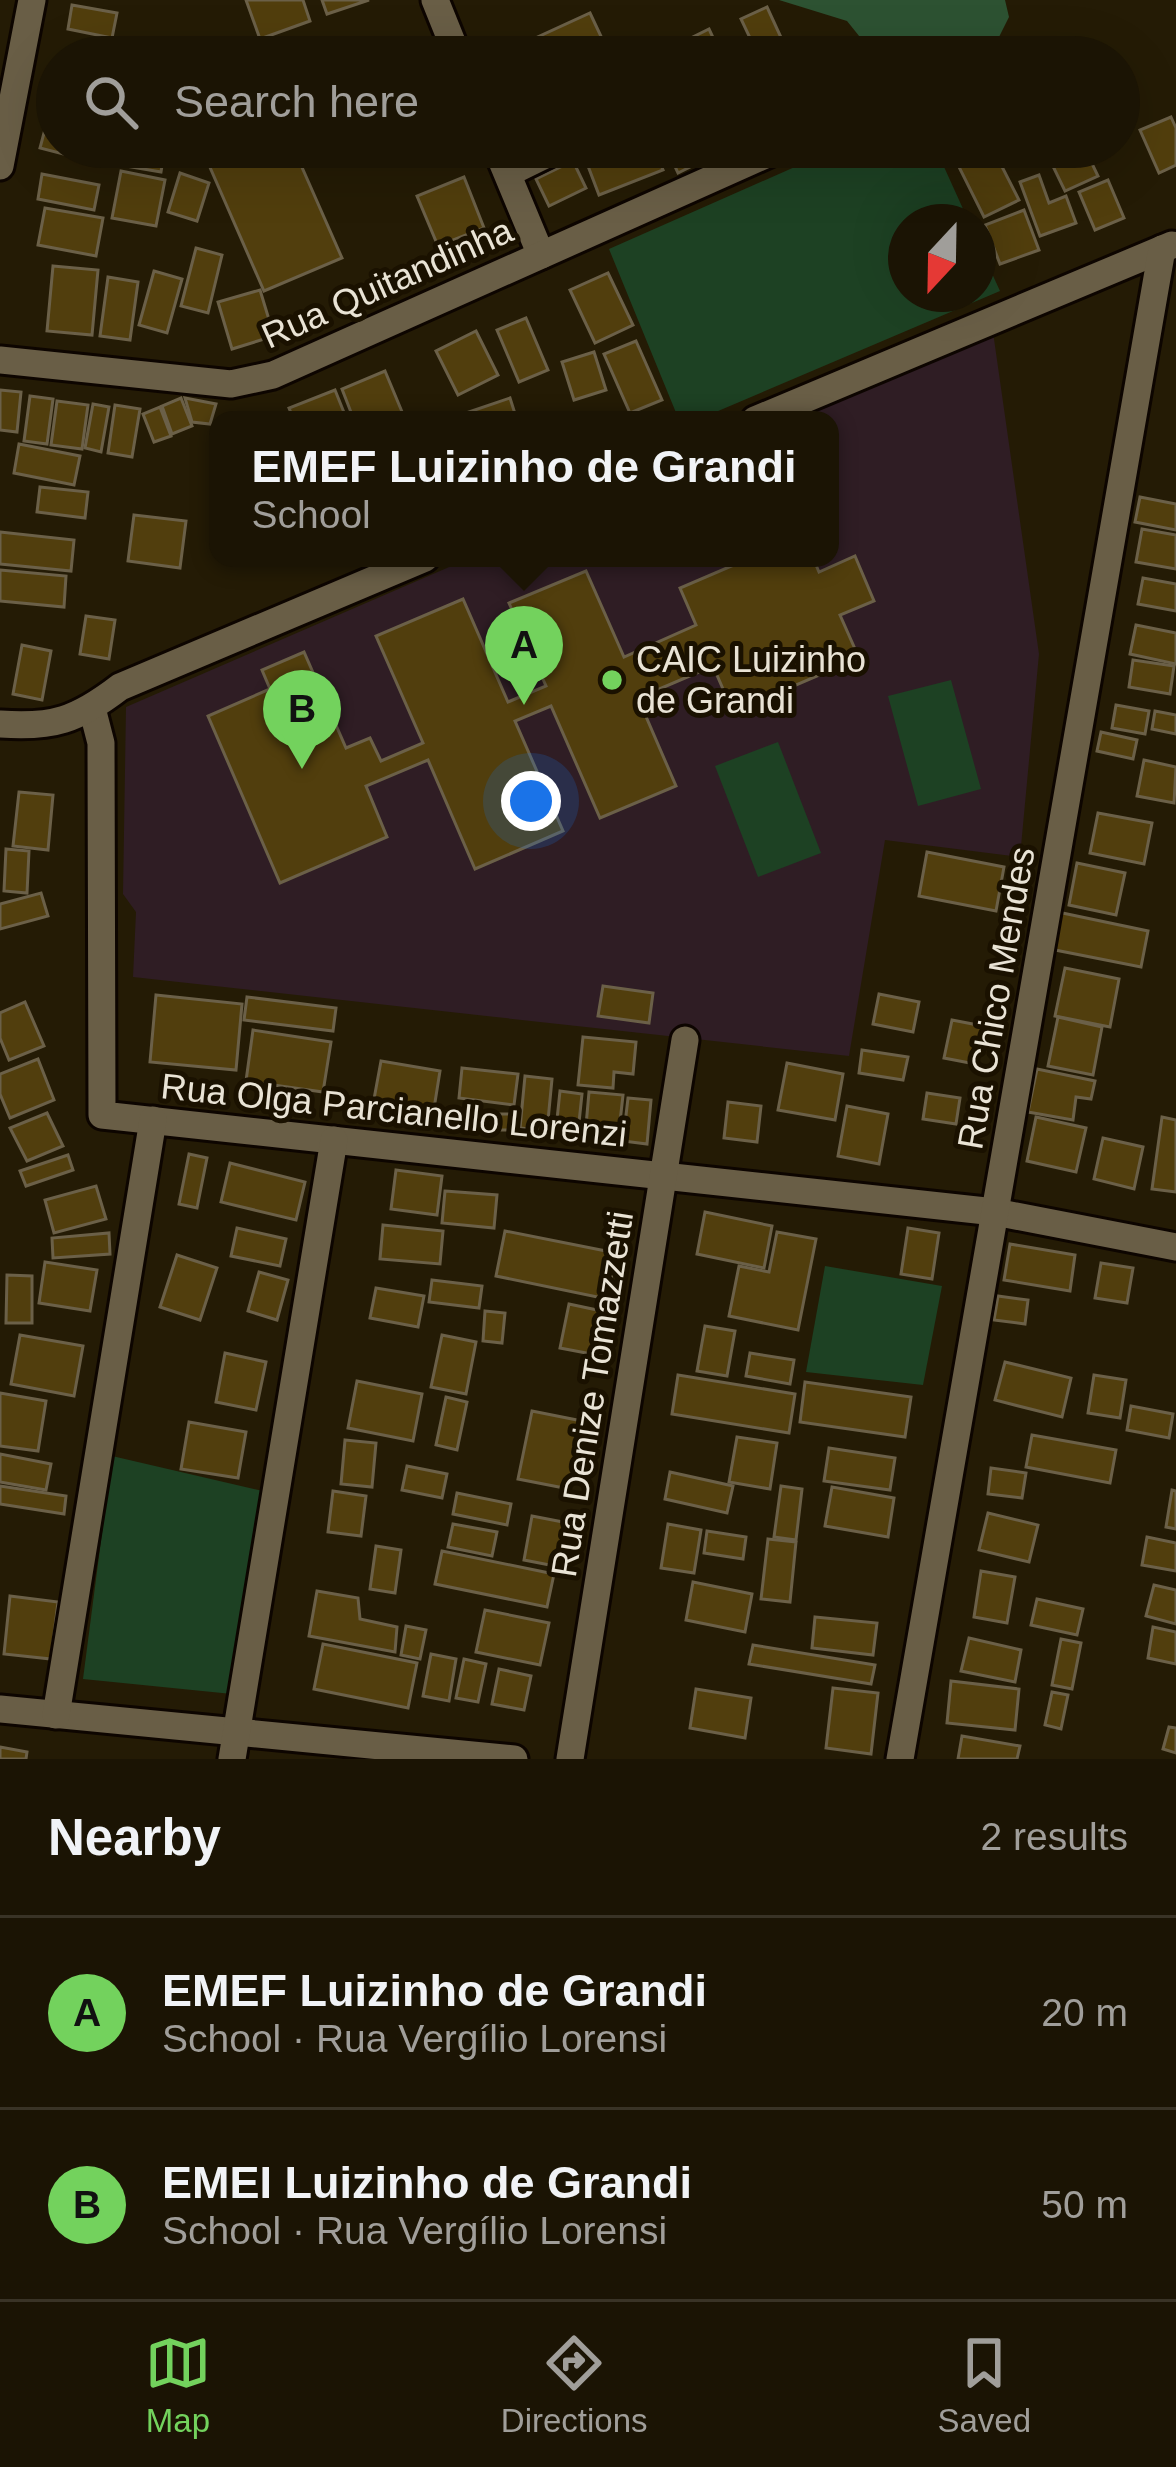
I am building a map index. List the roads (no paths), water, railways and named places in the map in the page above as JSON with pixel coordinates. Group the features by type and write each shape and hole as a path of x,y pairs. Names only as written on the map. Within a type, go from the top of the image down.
{"street":[{"path":"0,166 32,0"},
{"path":"442,2 452,36"},
{"path":"504,168 542,255"},
{"name":"Rua Quitandinha","path":"0,360 231,384 273,374 735,168"},
{"path":"776,411 1169,246"},
{"name":"Rua Chico Mendes","path":"900,1759 1169,246"},
{"path":"0,724 41,727 92,709 120,686 404,567"},
{"name":"Rua Olga Parcianello Lorenzi","path":"92,709 101,743 102,1114 995,1212 1176,1247"},
{"name":"Rua Denize Tomazzetti","path":"570,1759 685,1040"},
{"path":"56,1715 153,1120"},
{"path":"234,1746 334,1140"},
{"path":"0,1709 234,1746 514,1759"}],"lane":[{"path":"509,180 533,168"}],"place":[{"name":"CAIC Luizinho de Grandi","path":"612,680"},
{"name":"EMEF Luizinho de Grandi","path":"524,705"},
{"name":"EMEI Luizinho de Grandi","path":"302,769"}]}
